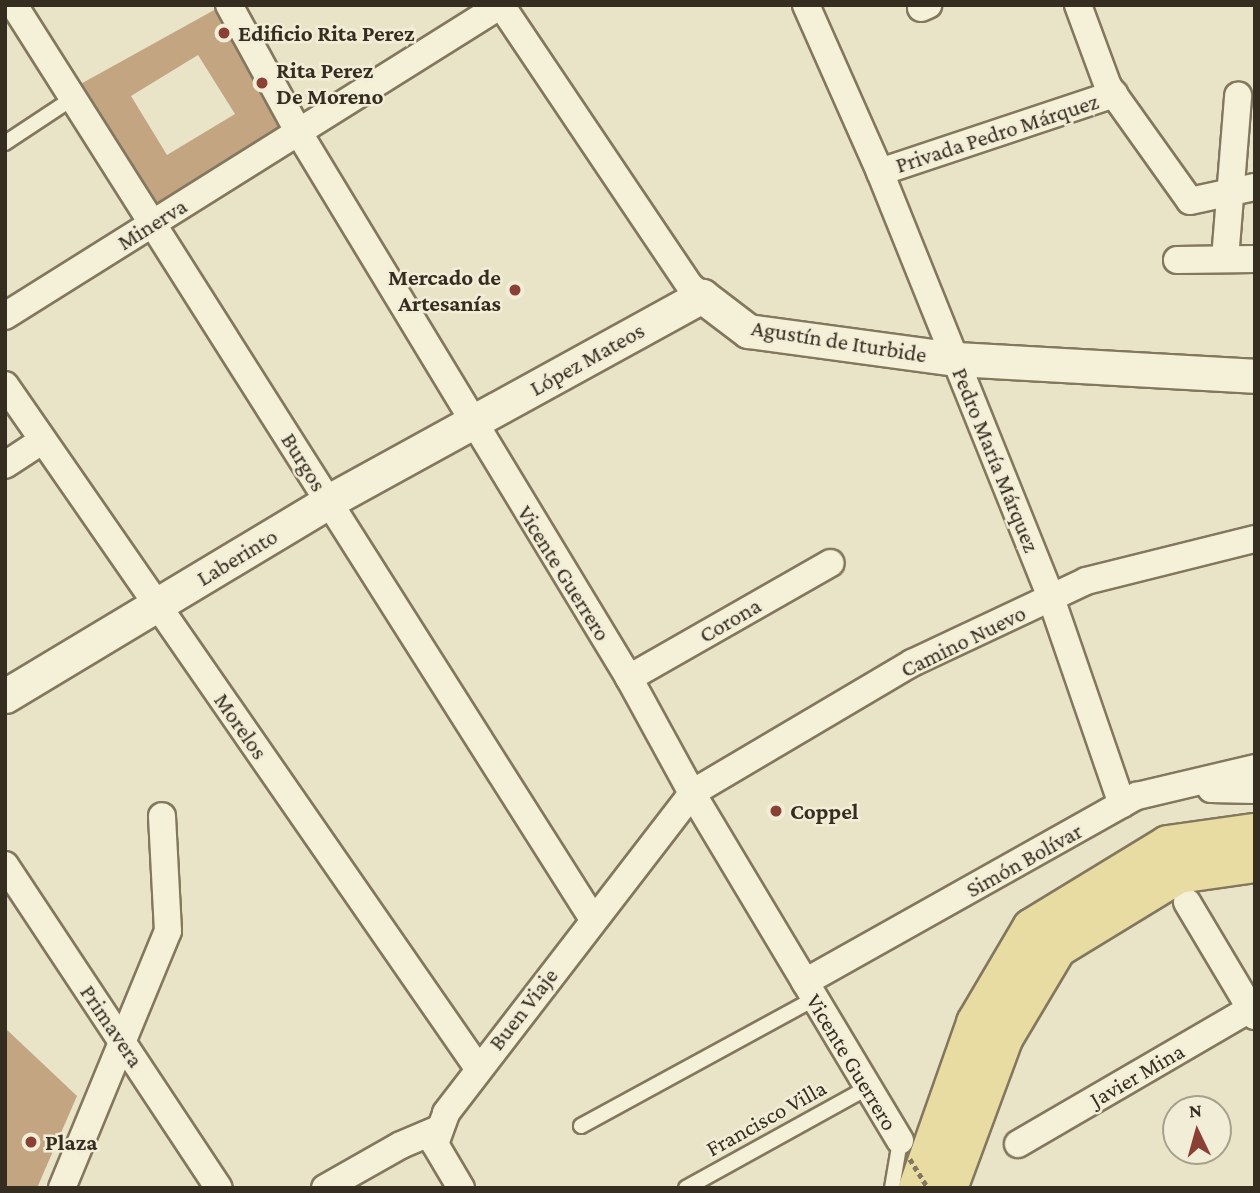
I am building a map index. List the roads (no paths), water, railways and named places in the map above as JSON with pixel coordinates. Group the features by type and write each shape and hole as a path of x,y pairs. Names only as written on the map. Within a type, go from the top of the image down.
{"main road":[{"path":"909,1163 976,1023 1032,928 1168,845 1255,833"},
{"path":"948,1188 1004,1037 1057,948 1178,874 1255,863"}],"street":[{"name":"Burgos","path":"14,5 593,919"},
{"name":"Vicente Guerrero","path":"229,5 299,133 471,422 629,678 692,793 810,990 909,1163"},
{"name":"Minerva","path":"5,316 501,5"},
{"name":"Agustín de Iturbide","path":"501,5 690,286 748,331 955,359 1255,376"},
{"name":"Pedro María Márquez","path":"806,5 880,172 1051,598 1122,804"},
{"path":"1078,5 1114,94 1190,201 1243,190"},
{"name":"Privada Pedro Márquez","path":"880,172 1114,94"},
{"path":"1225,259 1243,190 1238,96"},
{"path":"1177,260 1255,259"},
{"name":"López Mateos","path":"471,422 702,296"},
{"name":"Morelos","path":"5,385 478,1068"},
{"name":"Laberinto","path":"5,696 329,501 471,422"},
{"path":"5,465 43,440"},
{"name":"Camino Nuevo","path":"692,793 912,663 1086,581 1255,539"},
{"name":"Corona","path":"629,678 831,563"},
{"name":"Simón Bolívar","path":"810,990 1122,804 1170,788 1255,768"},
{"path":"1170,788 1255,790"},
{"name":"Buen Viaje","path":"437,1129 478,1068 692,793"},
{"path":"62,1188 168,931 162,816"},
{"name":"Primavera","path":"5,865 219,1188"},
{"path":"1187,902 1253,1010"},
{"name":"Javier Mina","path":"1018,1144 1253,1010"},
{"path":"325,1188 401,1144 437,1129"},
{"path":"437,1129 435,1144 442,1163 461,1188"}],"lane":[{"path":"5,143 73,98"},
{"path":"581,1126 810,990"},
{"name":"Francisco Villa","path":"686,1188 867,1088"},
{"path":"892,1188 909,1163"}],"place":[{"name":"Edificio Rita Perez","path":"224,33"},
{"name":"Rita Perez De Moreno","path":"262,83"},
{"name":"Mercado de Artesanías","path":"515,290"},
{"name":"Coppel","path":"776,811"},
{"name":"Plaza","path":"31,1142"}]}
